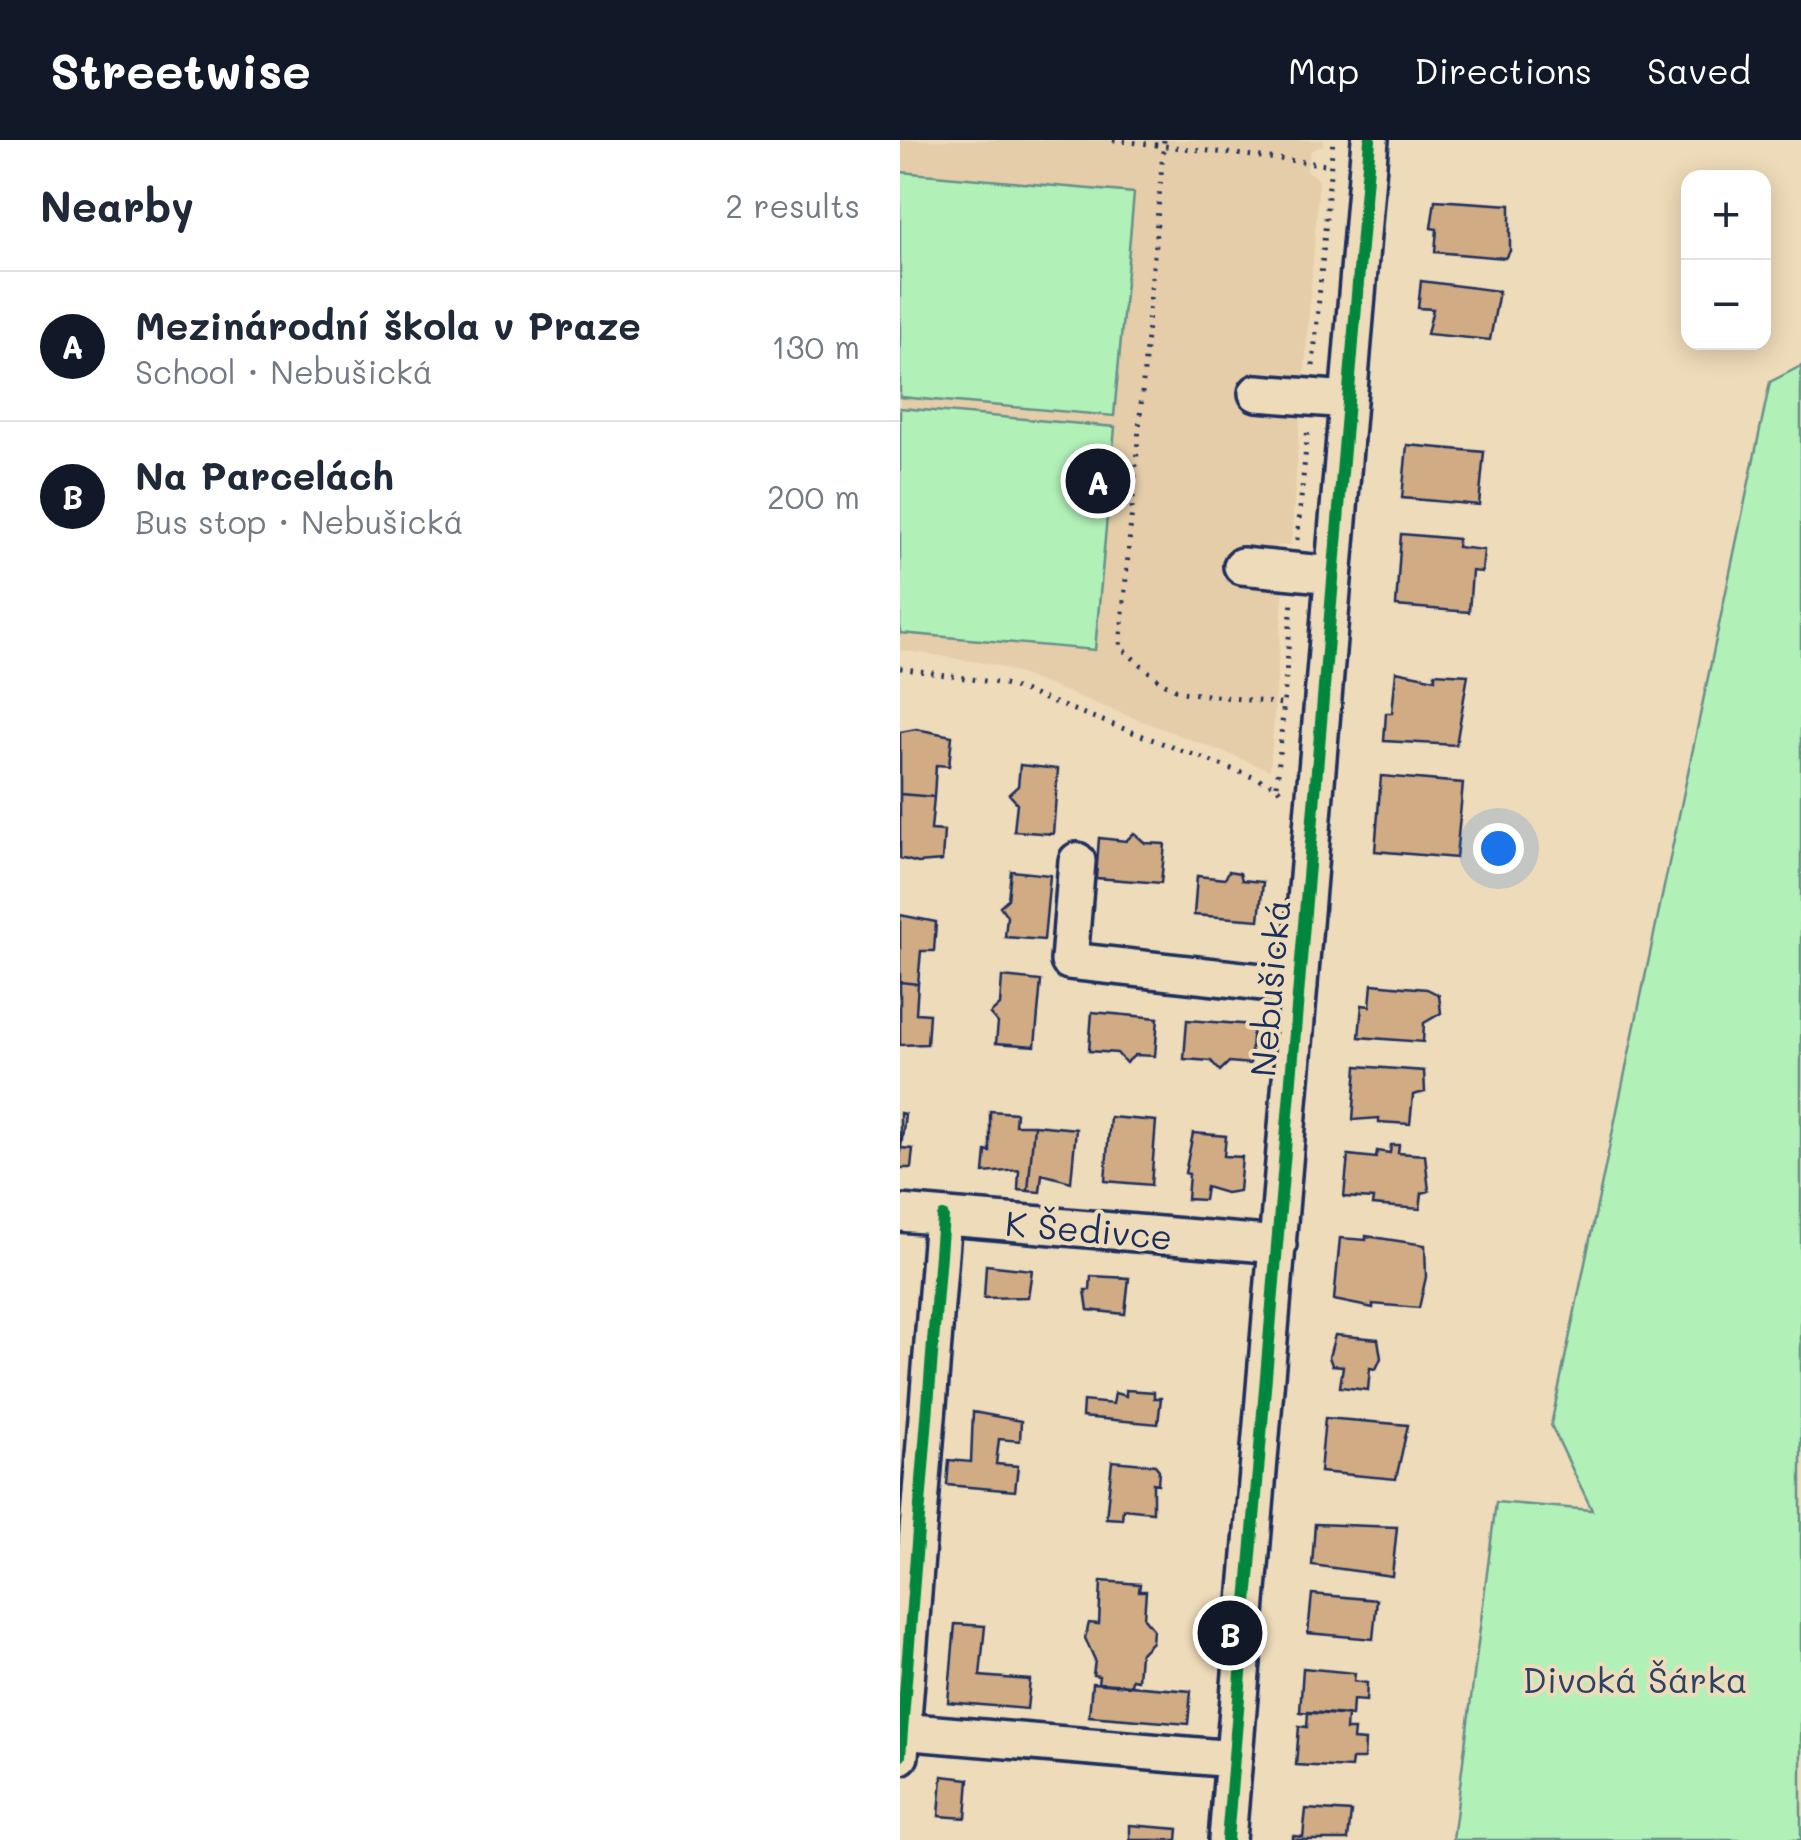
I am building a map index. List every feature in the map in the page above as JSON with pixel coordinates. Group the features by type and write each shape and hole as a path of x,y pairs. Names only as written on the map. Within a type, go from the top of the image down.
{"street":[{"name":"Nebušická","path":"1228,1840 1370,140"},
{"path":"1258,393 1348,400"},
{"path":"1242,566 1333,575"},
{"name":"Nebušická","path":"1077,861 1069,961 1299,986"},
{"name":"K Šedivce","path":"900,1213 1278,1245"},
{"path":"943,1217 901,1739 1234,1759"}],"path":[{"path":"1114,140 1331,165"},
{"path":"1291,808 1277,786 1334,140"},
{"path":"1164,143 1120,646 1161,682 1181,692 1283,704"},
{"path":"900,668 1004,684 1277,786"}],"shaded area":[{"path":"900,140 1324,140 1323,145 1310,151 1307,171 1319,180 1304,380 1292,382 1290,414 1300,417 1291,545 1276,546 1273,581 1284,585 1270,770 996,665 900,650"}],"green space":[{"path":"900,172 1134,193 1114,416 900,397"},
{"name":"Divoká Šárka","path":"1801,366 1801,1840 1453,1840 1496,1502 1592,1510 1551,1425 1770,382"},
{"path":"900,408 1115,427 1095,650 900,633"}],"building":[{"path":"1435,200 1510,205 1510,251 1505,258 1435,252 1437,229 1431,228"},
{"path":"1421,281 1499,291 1490,340 1427,334 1433,309 1418,308"},
{"path":"1407,445 1484,452 1479,505 1402,498"},
{"path":"1401,534 1458,539 1457,547 1484,550 1482,572 1472,571 1469,612 1396,606"},
{"path":"1396,671 1435,679 1435,673 1468,675 1456,745 1384,741 1386,713 1392,713"},
{"path":"916,729 952,736 949,766 936,765 934,797 900,794 900,732"},
{"path":"1020,765 1058,769 1053,834 1014,831 1017,803 1009,794 1018,786"},
{"path":"1381,776 1463,783 1456,858 1375,851"},
{"path":"900,794 934,797 931,830 944,831 942,861 918,863 900,858"},
{"path":"1134,833 1145,843 1165,844 1161,883 1096,878 1099,838 1126,841"},
{"path":"1011,871 1050,875 1044,940 1005,937 1007,916 1000,906 1008,899"},
{"path":"1229,871 1240,873 1242,880 1263,882 1259,920 1194,915 1197,876 1225,879"},
{"path":"900,915 936,922 934,951 921,951 918,984 900,982"},
{"path":"1002,977 1041,981 1035,1046 996,1043 998,1023 990,1014 1000,1005"},
{"path":"900,982 918,984 916,1013 929,1014 927,1044 900,1045"},
{"path":"1372,984 1427,989 1439,995 1441,1013 1424,1023 1423,1042 1359,1037 1362,1005 1370,1006"},
{"path":"1092,1012 1158,1018 1155,1056 1135,1055 1126,1063 1117,1053 1089,1051"},
{"path":"1187,1020 1253,1025 1250,1064 1229,1062 1220,1071 1211,1061 1184,1059"},
{"path":"1357,1066 1424,1071 1425,1092 1413,1095 1410,1124 1379,1122 1379,1118 1353,1120"},
{"path":"990,1111 1016,1113 1015,1125 1034,1125 1028,1191 1018,1190 1019,1170 984,1173 986,1151 990,1152"},
{"path":"900,1113 905,1114 901,1148 913,1149 911,1168 900,1168"},
{"path":"1110,1117 1156,1121 1151,1185 1105,1181"},
{"path":"1034,1125 1076,1129 1071,1182 1042,1174 1040,1192 1028,1191"},
{"path":"1193,1133 1226,1136 1224,1156 1242,1157 1239,1191 1226,1193 1206,1187 1204,1200 1187,1199 1189,1174 1185,1173"},
{"path":"1391,1145 1399,1145 1398,1153 1425,1155 1429,1191 1422,1193 1420,1209 1372,1205 1373,1199 1344,1197 1348,1155 1376,1158 1377,1151 1390,1153"},
{"path":"1366,1236 1425,1245 1426,1277 1419,1308 1373,1304 1373,1308 1334,1300 1340,1238 1366,1240"},
{"path":"986,1265 1032,1270 1028,1297 984,1298"},
{"path":"1091,1276 1129,1278 1125,1314 1088,1310 1085,1290 1090,1290"},
{"path":"1335,1335 1378,1339 1381,1358 1376,1369 1370,1368 1368,1390 1340,1387 1343,1366 1332,1365 1329,1357"},
{"path":"1126,1390 1154,1392 1154,1398 1161,1398 1158,1424 1082,1417 1083,1401 1113,1404 1115,1393 1126,1396"},
{"path":"973,1412 1021,1421 1020,1441 999,1439 996,1464 1018,1466 1015,1491 947,1485 949,1460 971,1462"},
{"path":"1325,1418 1408,1425 1396,1479 1320,1472"},
{"path":"1112,1461 1155,1465 1159,1470 1158,1484 1153,1483 1153,1512 1123,1509 1122,1519 1106,1518"},
{"path":"1315,1524 1397,1527 1392,1576 1312,1565"},
{"path":"1101,1581 1140,1584 1139,1591 1146,1591 1144,1618 1153,1629 1152,1642 1140,1654 1138,1680 1132,1679 1131,1685 1098,1683 1099,1676 1093,1675 1095,1660 1085,1638 1089,1623 1099,1624"},
{"path":"1312,1594 1377,1600 1373,1639 1308,1633"},
{"path":"955,1624 985,1626 980,1676 1030,1680 1027,1709 948,1702"},
{"path":"1303,1668 1355,1673 1354,1681 1367,1683 1366,1701 1353,1700 1352,1716 1300,1712"},
{"path":"1092,1683 1191,1691 1188,1724 1089,1716"},
{"path":"1308,1712 1347,1715 1346,1730 1354,1730 1353,1740 1365,1741 1364,1759 1352,1759 1351,1768 1296,1765 1299,1726 1307,1727"},
{"path":"942,1776 969,1779 966,1818 939,1816"},
{"path":"1306,1809 1351,1812 1348,1840 1293,1840 1293,1836 1303,1837"},
{"path":"1130,1825 1178,1829 1177,1840 1130,1840"}],"cycle path":[{"path":"1227,1840 1370,140"},
{"path":"900,1756 943,1217"}],"place":[{"name":"Mezinárodní škola v Praze","path":"1098,481"},
{"name":"Na Parcelách","path":"1230,1633"}]}
